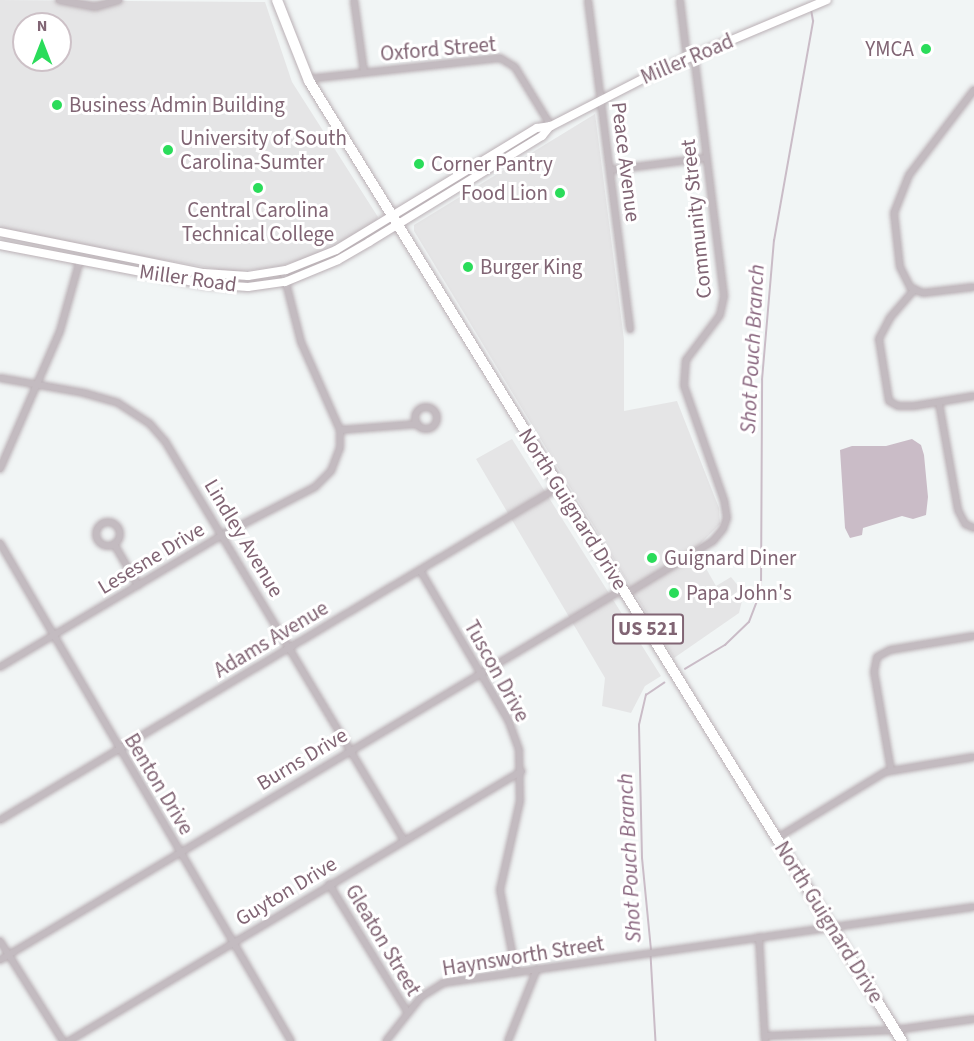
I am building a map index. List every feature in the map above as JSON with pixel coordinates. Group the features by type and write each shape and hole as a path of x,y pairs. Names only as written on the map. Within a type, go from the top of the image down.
{"highway":[{"name":"North Guignard Drive","path":"277,0 307,79 902,1041"}],"street":[{"path":"59,0 95,7 119,0"},
{"path":"354,0 364,72"},
{"name":"Peace Avenue","path":"588,0 630,329"},
{"name":"Community Street","path":"625,591 713,541 723,529 727,518 724,500 684,386 686,360 715,324 723,305 706,158 680,0"},
{"name":"Miller Road","path":"0,232 204,273 248,276 284,271 336,250 395,221 542,136 550,126 602,98 691,57 823,2"},
{"name":"Oxford Street","path":"307,79 500,58 516,67 550,126"},
{"path":"974,90 915,166 897,199 897,252 902,276 914,290 930,293 974,287"},
{"path":"611,170 706,158"},
{"name":"Miller Road","path":"0,245 223,286 285,282 338,261 395,221"},
{"path":"0,469 69,309 80,260"},
{"path":"284,271 301,342 340,430 417,424"},
{"path":"914,290 890,318 879,339 886,396 898,406 939,403 974,396"},
{"name":"Lindley Avenue","path":"0,378 108,400 150,424 170,447 404,840"},
{"path":"939,403 958,510 965,524 974,528"},
{"name":"Lesesne Drive","path":"0,667 222,535 323,480 339,455 340,430"},
{"name":"Adams Avenue","path":"0,820 559,487"},
{"name":"Benton Drive","path":"0,543 52,636 291,1041"},
{"path":"114,544 138,585"},
{"name":"Tuscon Drive","path":"420,570 514,733 522,771 520,801 500,890 516,972"},
{"name":"Burns Drive","path":"0,960 480,672 625,591"},
{"path":"891,770 874,672 877,657 890,650 974,636"},
{"path":"777,838 891,770 974,757"},
{"name":"Guyton Drive","path":"69,1041 522,771"},
{"name":"Gleaton Street","path":"329,884 408,1013"},
{"name":"Haynsworth Street","path":"386,1041 421,997 443,983 974,907"},
{"path":"759,937 765,1039 895,1030 974,1019"},
{"path":"0,941 63,1041"},
{"path":"508,1041 537,969"}],"shaded area":[{"name":"University of South Carolina-Sumter","path":"0,0 265,2 292,82 378,217 376,221 322,253 281,266 233,272 0,231"},
{"path":"595,114 624,340 624,411 677,401 719,508 720,524 695,549 716,586 731,577 744,593 739,613 674,658 414,231 414,225"},
{"path":"512,439 661,676 645,686 631,713 602,706 605,678 476,459"},
{"path":"912,439 921,445 924,455 928,497 926,515 913,519 902,516 863,528 862,535 850,538 845,528 840,450 852,446 886,446"}],"waterway":[{"name":"Shot Pouch Branch","path":"685,669 725,645 749,622 761,590 762,380 774,241 813,21 811,10"},
{"name":"Shot Pouch Branch","path":"651,950 642,858 639,725 646,695 664,683"},
{"name":"Shot Pouch Branch","path":"651,955 656,1041"}],"place":[{"name":"YMCA","path":"926,49"},
{"name":"Business Admin Building","path":"57,105"},
{"name":"University of South Carolina-Sumter","path":"168,150"},
{"name":"Corner Pantry","path":"419,164"},
{"name":"Central Carolina Technical College","path":"258,188"},
{"name":"Food Lion","path":"560,193"},
{"name":"Burger King","path":"468,267"},
{"name":"Guignard Diner","path":"652,558"},
{"name":"Papa John's","path":"674,593"}]}
